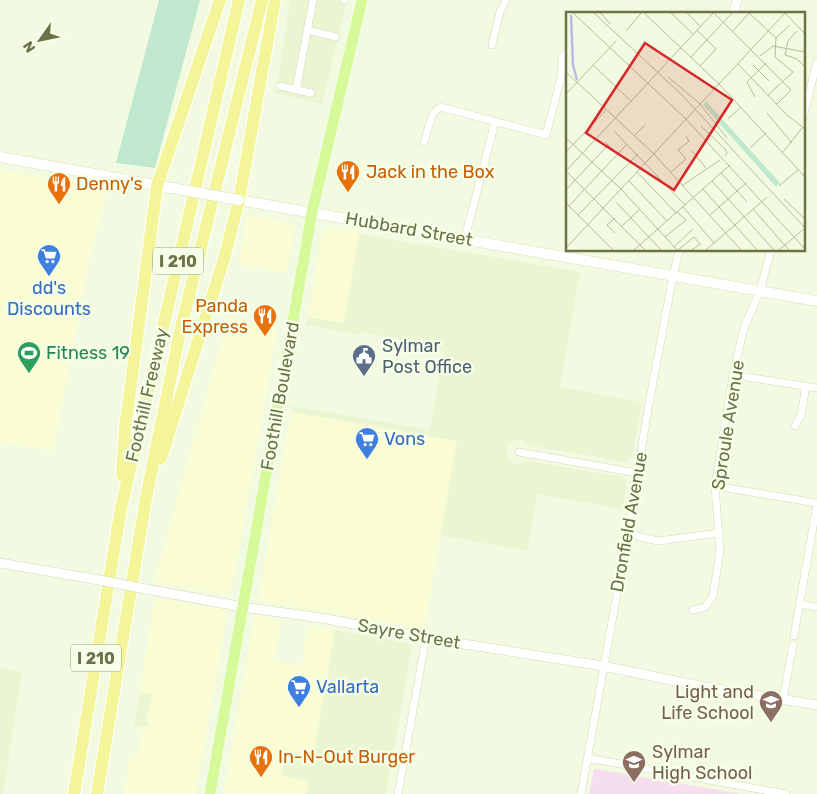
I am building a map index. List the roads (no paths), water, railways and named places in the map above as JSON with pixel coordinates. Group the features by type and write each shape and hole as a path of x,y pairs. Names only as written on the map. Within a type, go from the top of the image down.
{"highway":[{"path":"121,508 125,429 157,186 220,0"},
{"name":"Foothill Freeway","path":"74,794 121,508 239,0"},
{"name":"Foothill Freeway","path":"97,794 146,498 180,332 262,0"},
{"path":"146,498 170,434 224,259 239,200 275,0"}],"main road":[{"name":"Foothill Boulevard","path":"210,794 312,212 362,0"},
{"name":"Hubbard Street","path":"0,157 817,301"}],"street":[{"path":"296,90 313,0"},
{"path":"492,45 500,12 506,0"},
{"path":"307,30 336,37"},
{"path":"424,142 432,113 441,107 546,135 560,78 562,58 566,53"},
{"path":"804,114 817,62"},
{"path":"280,86 311,94"},
{"path":"466,238 494,122"},
{"name":"Dronfield Avenue","path":"581,794 628,534 637,473 679,251"},
{"name":"Sproule Avenue","path":"693,610 705,606 713,596 720,551 715,486 733,375 744,328 760,291 771,251"},
{"path":"733,375 817,388"},
{"path":"795,426 801,415 806,386"},
{"path":"519,452 637,473"},
{"path":"715,486 817,503 794,636"},
{"path":"628,534 658,541 720,533"},
{"name":"Sayre Street","path":"0,563 243,607 327,619 426,638 603,666 705,687 783,698 817,705"},
{"path":"799,604 817,607"},
{"path":"398,794 426,638"},
{"path":"783,698 793,645"},
{"path":"587,758 786,794"}],"place":[{"name":"Jack in the Box","path":"348,193"},
{"name":"Denny's","path":"59,205"},
{"name":"dd's Discounts","path":"49,277"},
{"name":"Panda Express","path":"265,337"},
{"name":"Fitness 19","path":"29,374"},
{"name":"Sylmar Post Office","path":"364,377"},
{"name":"Vons","path":"367,460"},
{"name":"Vallarta","path":"299,708"},
{"name":"Light and Life School","path":"771,723"},
{"name":"In-N-Out Burger","path":"261,778"},
{"name":"Sylmar High School","path":"634,783"}]}
